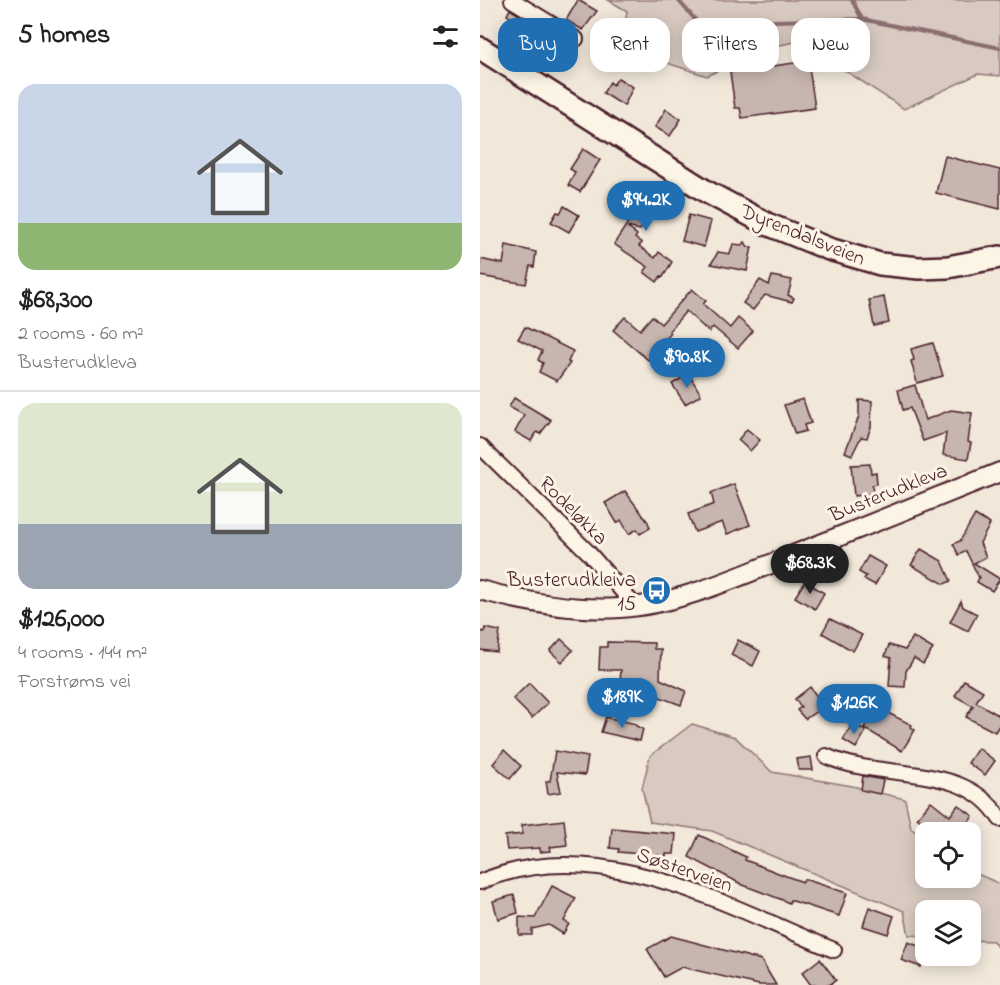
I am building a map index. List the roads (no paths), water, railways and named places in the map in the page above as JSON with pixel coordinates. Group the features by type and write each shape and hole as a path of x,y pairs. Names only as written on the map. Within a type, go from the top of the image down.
{"main road":[{"name":"Dyrendalsveien","path":"480,48 706,192 767,224 829,249 880,264 920,268 948,267 1000,257"}],"street":[{"path":"512,0 542,18"},
{"name":"Rodeløkka","path":"480,446 588,552 636,607"},
{"name":"Busterudkleva","path":"480,590 568,606 619,609 636,607 685,595 756,570 1000,472"},
{"path":"826,756 858,768 931,777 964,786 993,807 1000,819"},
{"name":"Søsterveien","path":"480,882 519,869 547,866 581,865 620,869 663,879 834,950"}],"waterway":[{"path":"678,0 694,18"},
{"path":"852,0 861,18"},
{"path":"779,21 862,19 1000,48"}],"place":[{"name":"Busterudkleiva 15","path":"657,591"}]}
